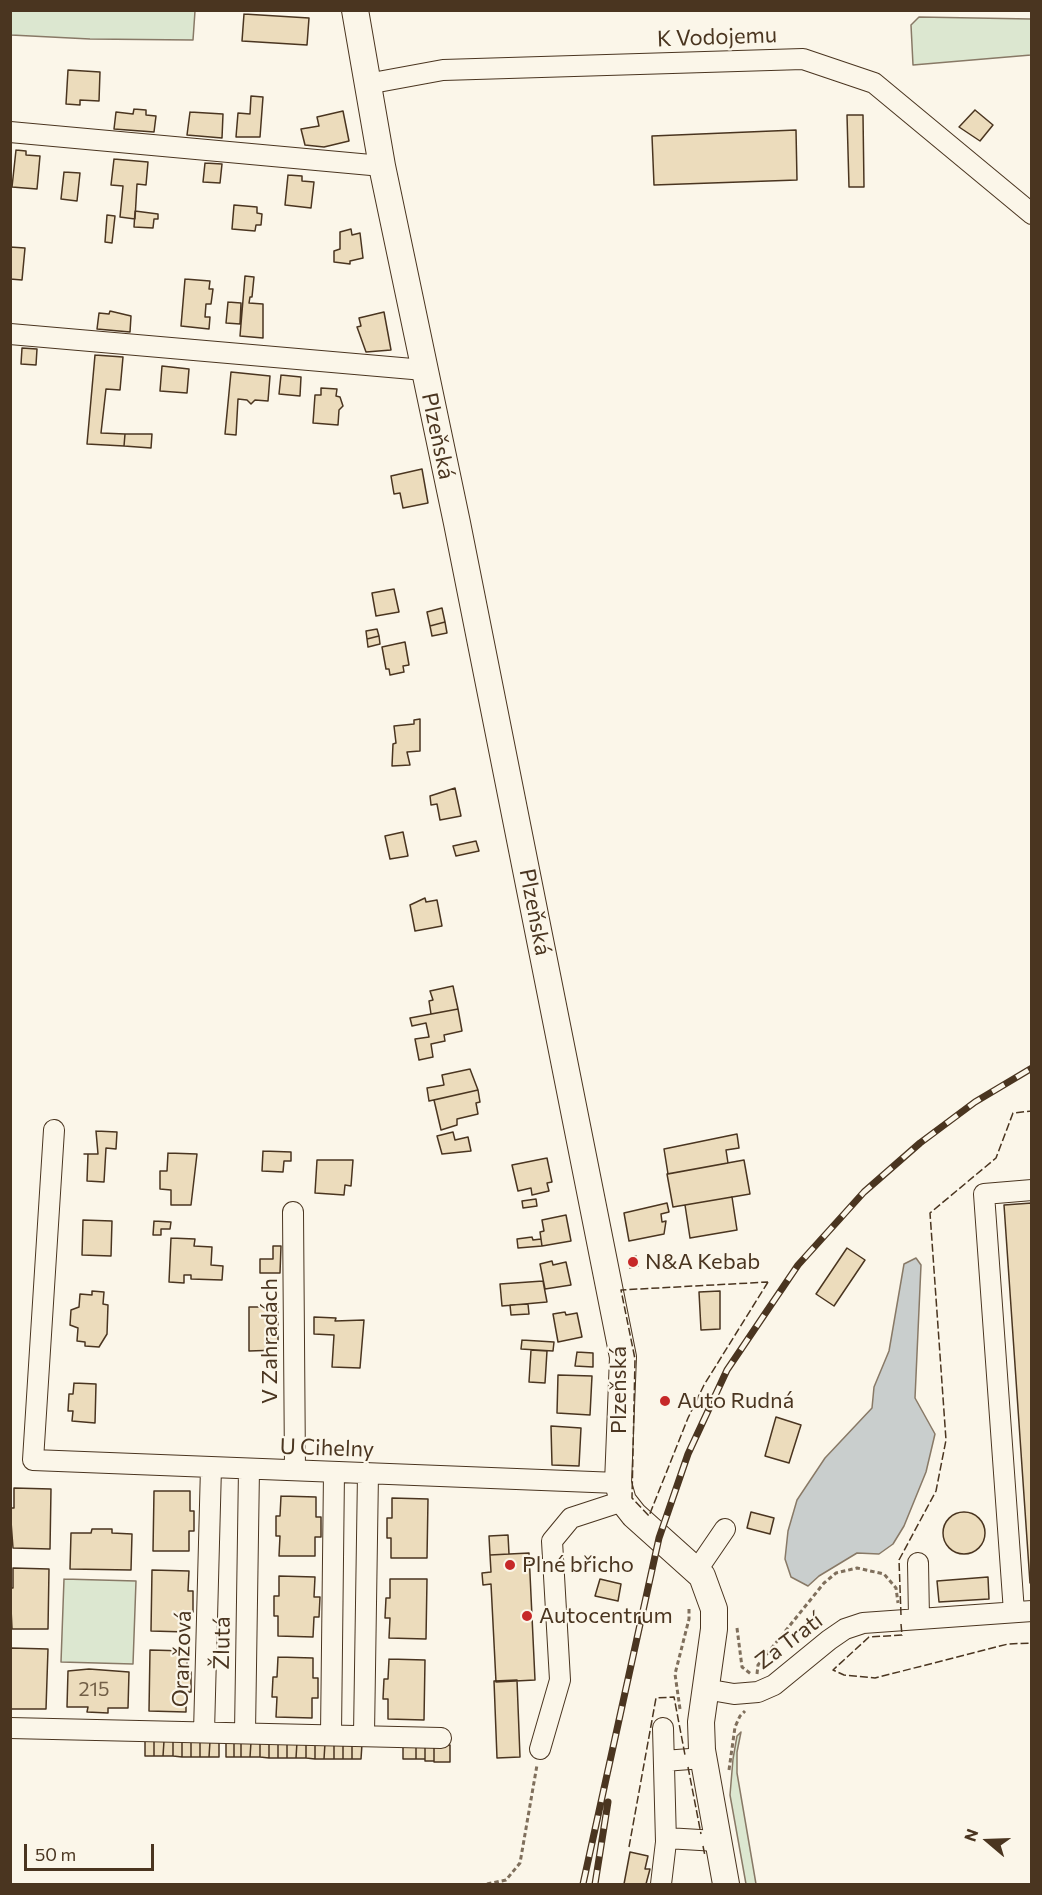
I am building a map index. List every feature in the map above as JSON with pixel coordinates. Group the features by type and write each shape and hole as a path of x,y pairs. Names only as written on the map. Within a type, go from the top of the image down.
{"main road":[{"name":"Plzeňská","path":"355,10 382,166 459,535 623,1357 621,1492"},
{"path":"621,1492 648,1530 702,1576 714,1609 714,1629 701,1722 707,1785 726,1884"}],"street":[{"name":"K Vodojemu","path":"367,84 443,70 803,59 874,83 1026,210"},
{"path":"10,132 382,166"},
{"path":"10,334 424,370"},
{"name":"U Cihelny","path":"54,1130 33,1460 368,1473 621,1492"},
{"path":"1023,1612 984,1194 1032,1190"},
{"name":"V Zahradách","path":"293,1212 295,1470"},
{"name":"Oranžová","path":"10,1728 204,1732 211,1467"},
{"name":"Žlutá","path":"245,1732 249,1468"},
{"path":"331,1734 334,1472"},
{"path":"364,1734 368,1473"},
{"path":"540,1749 560,1680 552,1541 571,1518 621,1492"},
{"path":"696,1570 725,1529"},
{"path":"902,1615 918,1563"},
{"name":"Za Tratí","path":"705,1689 734,1694 758,1692 774,1685 845,1629 863,1623 902,1615 1023,1612"},
{"path":"661,1884 666,1838 663,1728"},
{"path":"204,1732 364,1734 441,1738"},
{"path":"664,1761 703,1758"},
{"path":"666,1838 717,1841"}],"path":[{"path":"756,1675 758,1665 824,1583 836,1573 857,1568 884,1574 896,1588 902,1615"},
{"path":"682,1718 675,1674 689,1619 689,1604"},
{"path":"737,1628 742,1667 756,1675 762,1675"},
{"path":"729,1771 735,1727 740,1716 748,1709"},
{"path":"487,1884 506,1880 520,1863 540,1749"}],"green space":[{"path":"10,11 195,11 193,40 90,39 11,35"},
{"path":"919,17 1031,19 1031,55 913,65 911,25"},
{"path":"64,1579 136,1581 133,1664 61,1662"},
{"path":"741,1732 737,1752 737,1773 756,1884 746,1884 730,1795 737,1736"}],"shaded area":[{"path":"916,1258 921,1265 915,1398 935,1434 926,1472 904,1526 893,1544 879,1554 857,1553 819,1576 808,1586 791,1577 785,1559 788,1531 797,1500 825,1458 872,1408 874,1387 889,1351 904,1264"}],"building":[{"path":"244,14 309,18 307,45 242,41"},
{"path":"68,70 100,72 99,101 80,100 80,105 66,104"},
{"path":"251,96 263,97 260,137 236,137 238,113 250,114"},
{"path":"134,109 146,110 146,115 156,116 154,132 114,129 116,112 133,114"},
{"path":"975,110 993,125 980,141 959,127"},
{"path":"343,111 349,141 324,147 305,145 301,129 319,126 317,117"},
{"path":"190,112 223,114 222,138 187,135"},
{"path":"847,115 863,115 864,187 849,187"},
{"path":"796,130 797,180 654,185 652,136"},
{"path":"16,150 26,151 26,155 40,156 37,189 12,187"},
{"path":"114,159 148,162 146,185 137,184 135,219 120,217 123,186 111,185"},
{"path":"205,163 222,164 220,183 203,182"},
{"path":"64,172 80,173 77,201 61,199"},
{"path":"288,175 302,176 302,181 314,182 311,208 285,205"},
{"path":"234,205 257,207 257,213 262,214 261,225 256,225 255,231 232,229"},
{"path":"135,211 158,214 158,219 154,219 153,228 134,227"},
{"path":"107,215 115,216 112,243 105,242"},
{"path":"351,229 352,235 360,233 363,258 350,261 350,264 334,262 334,251 340,249 340,232"},
{"path":"10,247 25,248 22,280 10,279"},
{"path":"245,276 254,277 252,297 249,303 263,304 263,338 240,336"},
{"path":"185,279 210,281 209,289 213,289 211,304 206,304 205,317 210,317 209,329 181,326"},
{"path":"228,302 241,303 240,324 226,323"},
{"path":"110,311 131,316 130,332 97,329 99,313 109,314"},
{"path":"384,312 391,350 366,352 357,327 361,326 359,318"},
{"path":"22,348 37,349 36,365 21,364"},
{"path":"95,355 123,357 120,390 106,389 101,433 125,434 124,446 87,444"},
{"path":"162,366 189,369 187,393 160,391"},
{"path":"231,372 270,376 268,401 255,400 251,404 247,400 238,399 236,435 225,434"},
{"path":"281,375 301,377 300,396 279,394"},
{"path":"321,388 337,389 336,396 340,397 343,406 339,410 338,425 313,423 315,395 321,395"},
{"path":"125,434 152,434 151,448 124,446"},
{"path":"422,469 428,503 403,508 400,493 394,494 391,476"},
{"path":"394,589 399,612 376,616 372,593"},
{"path":"442,608 445,622 430,626 427,612"},
{"path":"445,622 447,633 432,636 430,626"},
{"path":"377,629 379,636 367,639 366,631"},
{"path":"379,636 380,644 368,647 367,639"},
{"path":"405,642 409,665 403,666 404,672 390,675 389,669 386,669 382,647"},
{"path":"420,719 420,751 407,752 410,765 392,766 393,744 396,743 394,726 414,724 414,720"},
{"path":"455,788 461,816 440,820 437,804 431,805 430,796"},
{"path":"403,832 408,856 390,859 385,836"},
{"path":"476,841 479,851 456,856 453,846"},
{"path":"425,898 426,902 437,900 442,926 415,931 410,905"},
{"path":"453,986 458,1009 431,1014 429,1001 433,1000 430,991"},
{"path":"458,1009 462,1031 444,1035 445,1041 431,1044 433,1057 419,1060 415,1039 429,1037 426,1023 412,1026 410,1018"},
{"path":"470,1069 478,1090 429,1101 427,1088 444,1085 442,1075"},
{"path":"478,1090 480,1102 476,1103 478,1114 457,1119 457,1125 441,1130 434,1100"},
{"path":"96,1131 117,1132 116,1149 106,1148 104,1182 87,1181 88,1154 98,1154"},
{"path":"453,1132 455,1140 468,1137 471,1151 442,1154 437,1136"},
{"path":"737,1134 739,1148 726,1150 728,1163 668,1174 664,1149"},
{"path":"263,1151 291,1152 291,1161 284,1161 283,1172 262,1171"},
{"path":"168,1153 197,1154 191,1205 171,1205 171,1190 160,1189 160,1171 167,1171"},
{"path":"547,1158 552,1182 547,1183 549,1191 532,1195 531,1188 518,1191 512,1165"},
{"path":"317,1160 353,1160 351,1186 345,1185 344,1195 315,1193"},
{"path":"744,1160 750,1194 673,1207 667,1174"},
{"path":"732,1197 737,1230 690,1238 685,1205"},
{"path":"536,1199 537,1206 523,1208 522,1201"},
{"path":"667,1203 669,1212 661,1214 662,1222 666,1221 664,1234 629,1241 624,1213"},
{"path":"1032,1203 1032,1583 1030,1583 1004,1205"},
{"path":"566,1215 571,1241 542,1246 540,1232 544,1231 542,1220"},
{"path":"83,1220 112,1221 111,1256 82,1255"},
{"path":"154,1221 171,1222 170,1229 161,1229 161,1235 153,1235"},
{"path":"532,1237 533,1240 541,1239 542,1246 518,1248 517,1239"},
{"path":"171,1238 195,1239 194,1246 212,1247 211,1265 223,1266 222,1280 191,1279 191,1275 184,1275 184,1283 169,1282"},
{"path":"273,1246 281,1246 280,1273 260,1273 260,1259 273,1259"},
{"path":"847,1248 865,1260 834,1306 816,1294"},
{"name":"N&A Kebab","path":"636,1256 638,1266 630,1268 629,1258"},
{"path":"552,1261 553,1265 566,1262 571,1285 545,1289 540,1264"},
{"path":"543,1281 547,1302 502,1306 500,1284"},
{"path":"92,1291 104,1292 103,1304 108,1305 107,1334 99,1347 85,1346 85,1342 77,1341 78,1328 70,1325 71,1310 79,1307 80,1294 92,1295"},
{"path":"720,1291 720,1329 701,1330 699,1292"},
{"path":"528,1304 529,1314 511,1315 510,1305"},
{"path":"249,1307 278,1307 278,1350 249,1351"},
{"path":"565,1312 566,1315 577,1313 582,1337 558,1342 553,1314"},
{"path":"314,1317 336,1318 335,1321 364,1320 360,1368 332,1367 334,1335 314,1334"},
{"path":"522,1340 554,1342 553,1351 521,1349"},
{"path":"531,1350 547,1351 545,1383 529,1382"},
{"path":"577,1352 593,1353 593,1367 575,1366"},
{"path":"558,1375 592,1376 590,1415 557,1413"},
{"path":"74,1383 96,1384 95,1423 72,1421 73,1411 68,1411 69,1394 73,1394"},
{"path":"776,1417 801,1425 789,1463 765,1456"},
{"path":"551,1426 581,1428 579,1466 552,1465"},
{"path":"14,1488 51,1489 50,1549 13,1548 10,1508 14,1508"},
{"path":"154,1491 190,1491 190,1511 194,1511 194,1531 189,1531 189,1551 153,1551"},
{"path":"281,1496 316,1497 316,1517 321,1517 321,1537 315,1537 315,1556 279,1556 280,1536 276,1536 276,1516 280,1516"},
{"path":"392,1498 428,1499 427,1558 391,1558 391,1538 387,1538 387,1518 392,1518"},
{"path":"751,1512 774,1518 770,1534 747,1528"},
{"path":"964,1512 979,1518 985,1533 979,1548 964,1554 949,1548 943,1533 949,1518"},
{"path":"92,1529 112,1529 112,1533 132,1534 131,1570 70,1569 71,1533 91,1533"},
{"path":"508,1535 509,1554 490,1555 489,1536"},
{"path":"529,1553 535,1680 496,1682 491,1584 483,1585 482,1573 491,1572 490,1555"},
{"path":"13,1568 49,1569 48,1629 12,1629 10,1588 13,1588"},
{"path":"152,1570 189,1571 188,1591 193,1591 193,1612 188,1611 187,1632 151,1631"},
{"path":"279,1576 315,1577 314,1597 320,1597 319,1617 314,1617 313,1637 278,1636 278,1616 274,1616 274,1596 279,1596"},
{"path":"988,1577 989,1599 939,1602 937,1581"},
{"path":"390,1579 427,1579 426,1639 389,1638 390,1618 385,1618 386,1598 390,1598"},
{"path":"600,1579 621,1584 618,1601 595,1596"},
{"path":"11,1648 48,1649 46,1709 10,1709"},
{"path":"150,1650 187,1651 187,1672 191,1672 191,1692 186,1692 186,1712 149,1711"},
{"path":"278,1657 313,1658 313,1678 318,1678 318,1698 312,1698 312,1718 276,1717 277,1697 272,1697 273,1677 277,1677"},
{"path":"389,1659 425,1660 424,1720 388,1719 388,1699 383,1699 384,1679 388,1679"},
{"path":"89,1669 129,1672 128,1708 108,1708 108,1713 87,1712 88,1707 67,1707 68,1671"},
{"path":"517,1680 520,1757 497,1758 494,1681"},
{"path":"145,1740 154,1740 154,1756 145,1756"},
{"path":"154,1740 164,1741 163,1756 154,1756"},
{"path":"164,1741 173,1741 173,1756 163,1756"},
{"path":"173,1741 182,1741 182,1757 173,1756"},
{"path":"182,1741 191,1741 191,1757 182,1757"},
{"path":"191,1741 200,1741 200,1757 191,1757"},
{"path":"200,1741 210,1741 209,1757 200,1757"},
{"path":"210,1741 219,1742 219,1757 209,1757"},
{"path":"241,1741 251,1742 250,1757 241,1757"},
{"path":"226,1742 234,1743 234,1757 226,1757"},
{"path":"251,1742 260,1742 260,1757 250,1757"},
{"path":"260,1742 269,1742 269,1758 260,1757"},
{"path":"269,1742 278,1742 278,1758 269,1758"},
{"path":"278,1742 287,1742 287,1758 278,1758"},
{"path":"287,1742 297,1742 296,1758 287,1758"},
{"path":"297,1742 306,1743 306,1758 296,1758"},
{"path":"234,1743 241,1743 241,1757 234,1757"},
{"path":"306,1743 315,1743 315,1759 306,1758"},
{"path":"315,1743 325,1743 324,1759 315,1759"},
{"path":"325,1743 334,1743 334,1759 324,1759"},
{"path":"334,1743 343,1743 343,1759 334,1759"},
{"path":"343,1743 352,1743 352,1759 343,1759"},
{"path":"352,1743 362,1744 361,1759 352,1759"},
{"path":"403,1744 416,1744 416,1759 403,1759"},
{"path":"416,1744 425,1744 425,1759 416,1759"},
{"path":"425,1745 434,1745 434,1761 425,1761"},
{"path":"434,1745 450,1745 450,1762 434,1762"},
{"path":"630,1852 648,1856 645,1869 650,1869 646,1884 624,1884"}],"railway":[{"path":"583,1884 659,1538 688,1454 727,1370 798,1265 864,1192 920,1143 975,1102 1032,1068"},
{"path":"595,1884 608,1802"}],"fence":[{"path":"901,1615 899,1560 936,1491 946,1440 930,1213 996,1158 1013,1113 1032,1111"},
{"path":"768,1282 704,1385 688,1418 649,1516 632,1498 635,1359 621,1290 768,1282"},
{"path":"901,1624 902,1635 869,1637 833,1670 844,1675 875,1678 1008,1644 1032,1643"},
{"path":"629,1847 656,1698 674,1697 685,1755"},
{"path":"688,1767 701,1834"},
{"path":"703,1846 705,1856"}],"place":[{"name":"N&A Kebab","path":"633,1262"},
{"name":"Auto Rudná","path":"665,1401"},
{"name":"Plné břicho","path":"510,1565"},
{"name":"Autocentrum","path":"527,1616"}]}
